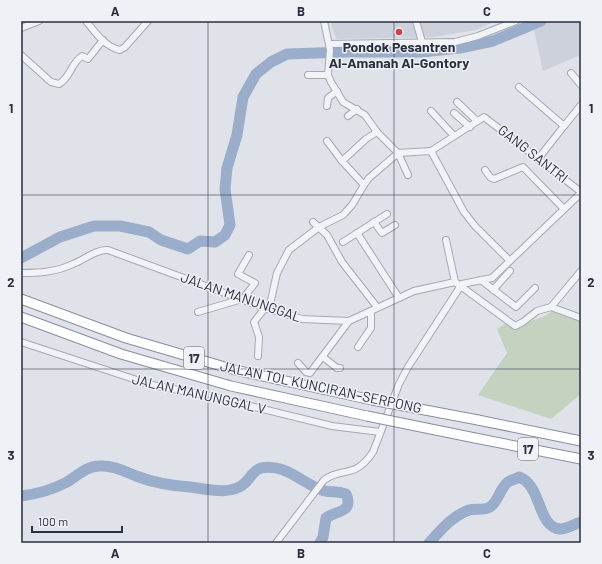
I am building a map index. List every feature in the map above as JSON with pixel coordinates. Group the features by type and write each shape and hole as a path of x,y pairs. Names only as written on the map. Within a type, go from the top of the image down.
{"highway":[{"name":"JALAN TOL KUNCIRAN–SERPONG","path":"21,299 126,338 228,368 372,400 581,441"},
{"name":"JALAN TOL KUNCIRAN–SERPONG","path":"21,317 121,354 231,386 367,416 581,459"}],"street":[{"path":"21,28 39,21"},
{"path":"86,21 103,40 118,50 124,48 148,21"},
{"path":"324,21 330,47 328,75 343,102 358,109 372,123 377,132 398,153 408,175"},
{"path":"416,21 422,42"},
{"path":"330,47 465,41 516,21"},
{"path":"21,55 52,82 59,84 66,79 75,63 82,56 88,59 103,40"},
{"path":"571,73 581,85"},
{"path":"308,75 328,75"},
{"path":"519,87 564,126"},
{"path":"327,106 328,98 337,91"},
{"path":"258,356 259,337 254,322 267,308 277,273 282,260 289,250 319,227 346,212 369,178 398,153 432,151 477,121 457,102"},
{"path":"538,159 581,105"},
{"path":"348,116 358,109"},
{"path":"431,110 454,136"},
{"path":"454,113 470,127"},
{"name":"GANG SANTRI","path":"477,121 484,117 581,192"},
{"path":"342,161 366,139 377,132"},
{"path":"327,141 342,161 364,185"},
{"path":"432,151 464,212 480,232 510,261"},
{"path":"485,170 490,177 494,179 523,167 564,209"},
{"path":"276,543 324,480 332,475 352,472 366,462 373,452 408,367 462,285 465,282 492,278 581,192"},
{"path":"343,242 386,214"},
{"path":"313,222 327,235 342,262 374,309 371,328 358,347"},
{"path":"374,222 382,233 395,225"},
{"path":"357,233 399,298"},
{"path":"446,240 455,282 462,285 514,326 523,322 537,311 551,307 581,271"},
{"name":"JALAN MANUNGGAL","path":"21,273 52,272 74,264 101,251 108,250 267,308 302,319 349,320 414,291 455,282"},
{"path":"198,312 243,299 256,283 238,274 249,255"},
{"path":"493,290 510,271"},
{"path":"481,280 516,307 535,288"},
{"path":"551,307 581,318"},
{"path":"298,363 309,373 323,357 349,320"},
{"name":"JALAN MANUNGGAL V","path":"21,342 152,385 210,396 332,426 380,432"},
{"path":"323,357 337,368 340,368"}],"shaded area":[{"name":"Pondok Pesantren Al-Amanah Al-Gontory","path":"330,21 496,21 476,30 434,37 336,39"},
{"path":"532,21 581,21 581,59 578,56 543,71"}],"green space":[{"path":"554,310 581,319 581,394 551,419 478,395 507,353 497,329 508,322 516,326 543,317"}],"waterway":[{"path":"21,258 60,237 94,226 120,226 149,232 161,240 188,249 200,241 215,242 225,235 230,225 225,189 227,168 237,135 243,97 256,74 271,62 287,54 421,52 460,48 493,41 541,21"},
{"path":"21,496 39,493 56,487 67,482 86,469 95,466 114,467 142,478 177,486 218,491 226,491 239,487 245,483 256,470 270,467 287,471 309,484 328,492 339,492 346,494 348,505 343,510 326,518 323,537 320,543"},
{"path":"429,543 457,516 469,510 485,509 490,507 495,502 505,485 509,481 519,477 526,481 532,488 543,514 553,527 563,529 581,522"}],"place":[{"name":"Pondok Pesantren Al-Amanah Al-Gontory","path":"399,32"}]}
